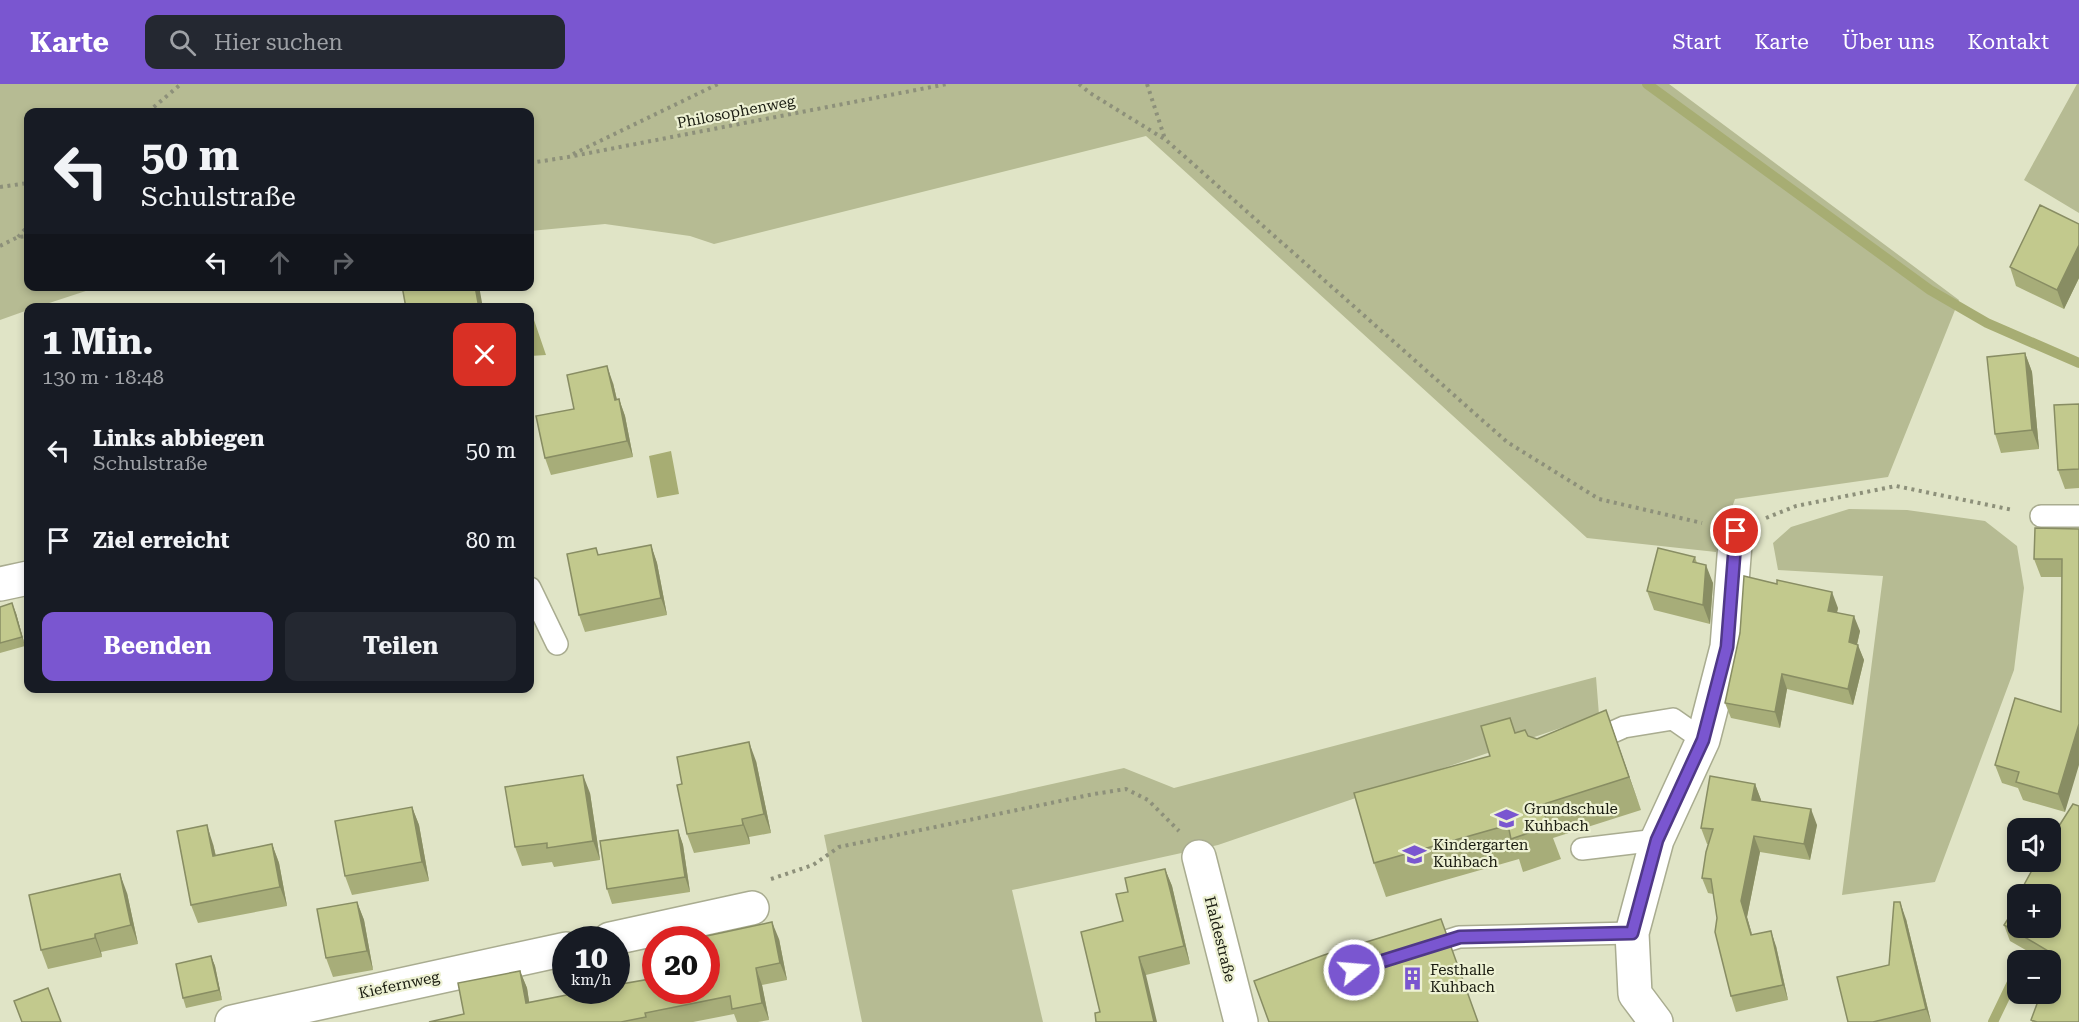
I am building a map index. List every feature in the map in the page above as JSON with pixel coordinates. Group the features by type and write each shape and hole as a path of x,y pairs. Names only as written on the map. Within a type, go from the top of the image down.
{"street":[{"path":"1656,1022 1635,994 1632,933 1657,840 1703,740 1727,647 1736,531"},
{"path":"0,584 24,579"},
{"name":"Haldestraße","path":"1199,857 1240,1022"},
{"path":"630,935 752,908"},
{"name":"Kiefernweg","path":"232,1022 552,952"}],"lane":[{"path":"2041,516 2079,516"},
{"path":"534,597 556,644"},
{"path":"1571,750 1624,728 1673,719 1703,740"},
{"path":"1582,849 1657,840"},
{"path":"1407,954 1460,937 1632,933"}],"path":[{"path":"153,108 181,84"},
{"path":"568,157 718,84"},
{"name":"Philosophenweg","path":"534,162 947,84"},
{"path":"1079,84 1166,140 1506,442 1599,499 1736,531 1796,506 1896,486 2041,516"},
{"path":"1147,84 1166,140"},
{"path":"0,187 24,184"},
{"path":"18,237 24,230"},
{"path":"0,246 24,236"},
{"path":"752,908 765,881 813,864 839,847 1126,789 1148,800 1178,830 1199,857"}],"shaded area":[{"path":"0,84 1669,84 1959,300 1888,477 1735,499 1716,552 1587,538 1146,136 714,244 690,236 605,224 534,231 534,108 24,108 24,291 86,291 49,303 24,303 24,311 0,320"},
{"path":"2079,84 2079,213 2024,180"},
{"path":"534,320 546,355 534,356"},
{"path":"671,451 679,494 657,498 649,456"},
{"path":"1849,509 1907,510 1985,521 2017,546 2024,588 2014,670 1935,882 1842,895 1883,576 1778,570 1773,543 1791,527"},
{"path":"1596,677 1599,715 1218,845 1012,890 1043,1022 862,1022 824,835 1124,768 1174,788"}],"building":[{"path":"2040,205 2079,224 2079,245 2057,290 2010,267"},
{"path":"403,291 476,291 478,303 405,303"},
{"path":"2025,353 2032,430 1995,434 1987,357"},
{"path":"607,366 615,400 619,399 627,441 545,458 536,416 574,409 567,375"},
{"path":"2079,404 2079,469 2058,470 2054,405"},
{"path":"2035,528 2079,529 2079,724 2058,794 2016,782 2019,772 1995,765 2015,698 2061,712 2062,559 2034,559"},
{"path":"651,545 661,598 579,615 567,554 596,548 598,555"},
{"path":"1658,548 1695,557 1693,562 1706,565 1703,605 1647,591"},
{"path":"1744,576 1777,584 1777,580 1832,592 1828,611 1854,616 1849,642 1858,645 1848,689 1782,674 1775,712 1725,703 1740,633"},
{"path":"12,603 22,637 0,643 0,607"},
{"path":"1606,710 1629,777 1541,805 1549,826 1511,839 1508,825 1374,863 1354,793 1490,756 1481,726 1510,718 1515,733 1525,730 1528,736 1537,739"},
{"path":"749,742 764,814 742,819 743,825 687,834 677,785 682,784 677,757"},
{"path":"583,775 593,841 547,848 547,843 515,847 505,787"},
{"path":"1710,776 1755,784 1752,800 1811,809 1804,844 1754,836 1741,901 1751,935 1771,931 1783,985 1731,996 1715,932 1717,918 1711,879 1702,878 1713,829 1701,828"},
{"path":"2073,804 2079,806 2079,1022 2037,1022 2031,1020 2037,1004 2061,1004 2061,950 2046,950 2026,938 2061,938 2061,884 2024,884 2031,872 2061,872 2061,823"},
{"path":"412,807 422,862 345,876 335,821"},
{"path":"207,825 213,856 272,844 280,887 191,905 177,831"},
{"path":"678,830 685,877 607,889 600,841"},
{"path":"1165,869 1184,946 1139,957 1154,1022 1096,1022 1095,1013 1100,1012 1081,932 1123,921 1116,894 1128,892 1125,878"},
{"path":"120,874 131,925 95,934 95,938 41,950 29,895"},
{"path":"357,902 367,951 326,958 317,909"},
{"path":"1894,902 1900,902 1926,1009 1873,1022 1848,1022 1837,977 1889,965"},
{"path":"1441,919 1478,1022 1269,1022 1254,981 1324,955"},
{"path":"772,922 780,963 756,968 762,1003 732,1009 730,996 720,998 720,933"},
{"path":"211,956 219,990 183,998 176,964"},
{"path":"520,971 526,1003 552,998 552,1004 630,1004 630,983 642,980 642,1004 690,1004 645,1013 646,1017 621,1022 429,1022 464,1014 458,983"},
{"path":"48,988 61,1022 22,1022 14,1001"}],"waterway":[{"path":"1647,84 1930,290 1987,323 2079,363"},
{"path":"1993,1022 2007,993"}],"place":[{"name":"Grundschule Kuhbach","path":"1506,818"},
{"name":"Kindergarten Kuhbach","path":"1415,854"},
{"name":"Festhalle Kuhbach","path":"1412,979"}],"route":[{"path":"1354,970 1460,937 1632,933 1657,840 1703,740 1727,647 1736,531"}]}
